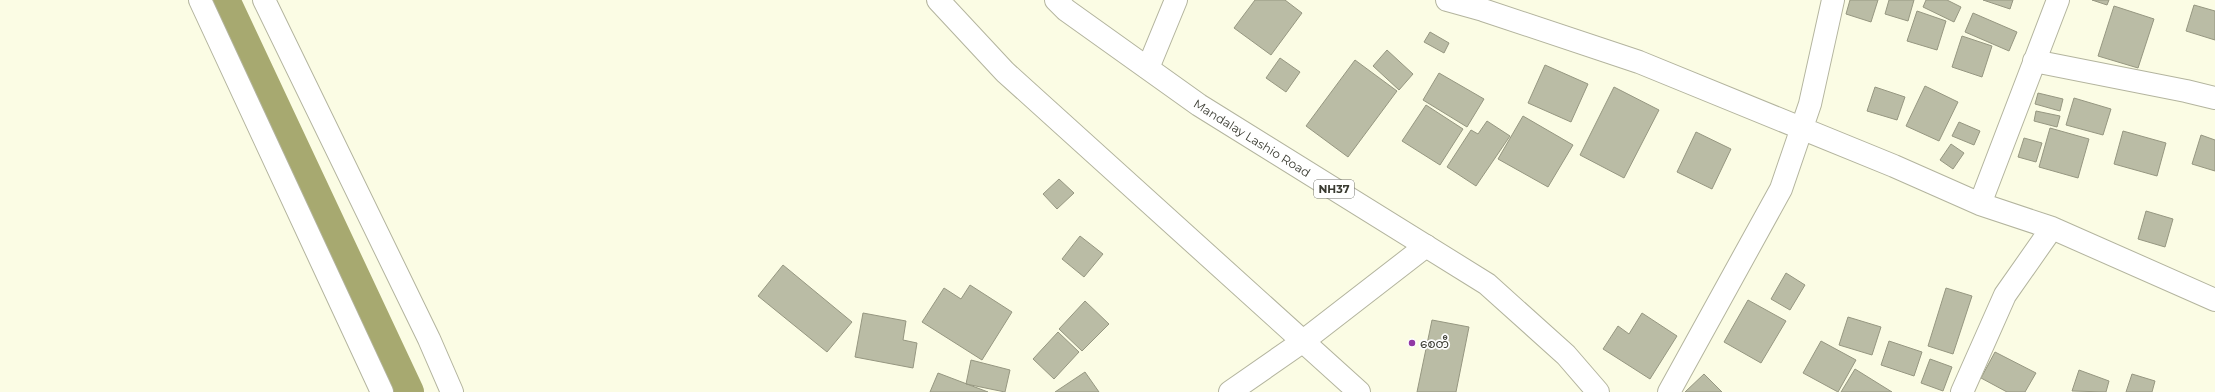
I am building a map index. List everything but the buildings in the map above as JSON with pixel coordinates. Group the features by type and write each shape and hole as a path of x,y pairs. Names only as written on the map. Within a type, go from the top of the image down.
{"main road":[{"path":"200,0 382,392"},
{"path":"264,0 429,339 452,392"},
{"path":"938,0 1005,72 1359,392"},
{"name":"Mandalay Lashio Road","path":"1056,0 1066,10 1199,104 1487,284 1566,355 1598,392"},
{"path":"1148,68 1176,0"},
{"path":"1448,0 1483,10 1639,62 1894,166 1980,204 2052,228 2215,300"},
{"path":"1669,392 1781,189 1810,104 1833,0"},
{"path":"1980,204 2058,0"},
{"path":"2034,61 2215,98"},
{"path":"1962,392 2005,295 2052,228"},
{"path":"1230,392 1302,342 1426,246"}],"waterway":[{"path":"224,0 408,392"}],"place":[{"name":"စေတီ","path":"1412,343"}]}
